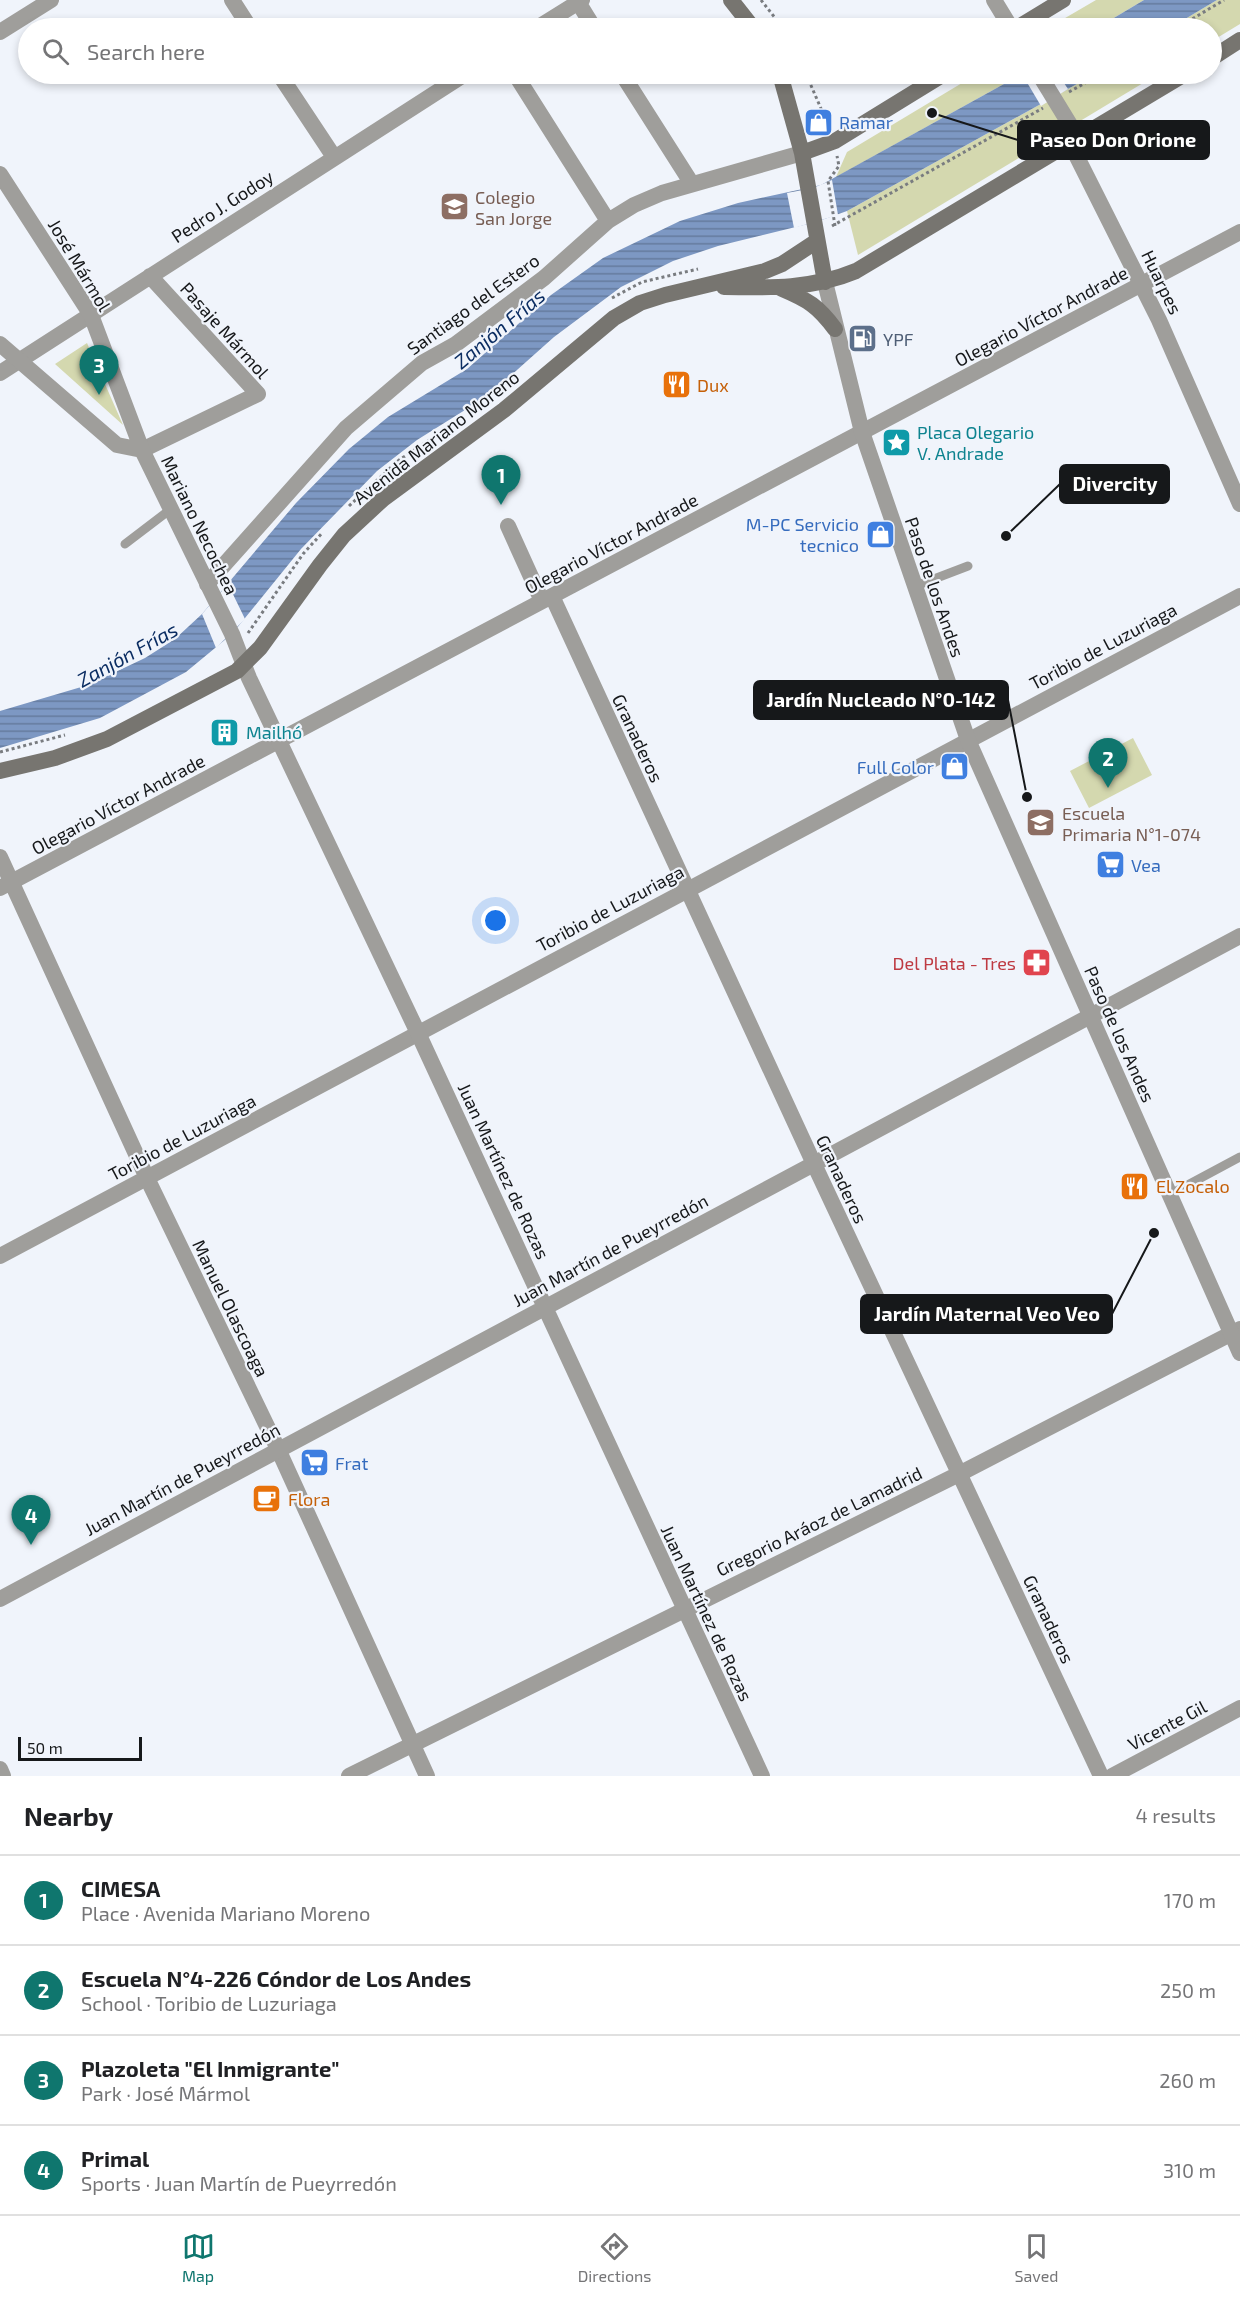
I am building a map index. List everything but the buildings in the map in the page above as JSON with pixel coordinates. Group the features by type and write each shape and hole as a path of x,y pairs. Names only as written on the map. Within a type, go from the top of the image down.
{"main road":[{"path":"731,0 745,18"},
{"path":"1033,18 1063,0"},
{"path":"1222,52 1240,40"},
{"name":"Paso de los Andes","path":"783,84 802,153 825,282"},
{"name":"Santiago del Estero","path":"802,153 835,141 928,84"},
{"name":"Avenida Mariano Moreno","path":"707,287 781,289 825,282 868,265 1168,84"},
{"name":"Avenida Mariano Moreno","path":"0,771 55,758 107,739 225,678 260,648 338,543 383,499 504,410 614,318 650,299 707,287 765,271 782,264 817,241"},
{"path":"781,289 808,300 821,310 835,330"}],"street":[{"path":"22,18 51,0"},
{"path":"232,0 244,18"},
{"path":"994,0 1005,18"},
{"path":"551,18 573,3 586,18"},
{"path":"0,32 18,21"},
{"path":"286,84 333,157"},
{"name":"Pedro J. Godoy","path":"0,373 449,84"},
{"path":"521,84 608,221"},
{"path":"628,84 692,184"},
{"name":"Huarpes","path":"1046,84 1072,128 1070,143 1142,284 1240,504"},
{"name":"Santiago del Estero","path":"207,584 346,428 422,363 456,344 544,278 608,221 634,205 692,184 802,153"},
{"name":"José Mármol","path":"0,174 91,315 142,450"},
{"name":"Olegario Víctor Andrade","path":"6,885 1240,232"},
{"name":"Pasaje Mármol","path":"142,450 258,394 150,276"},
{"name":"Paso de los Andes","path":"825,282 862,432 913,587 968,740 1169,1195 1236,1332 1240,1353"},
{"name":"Mariano Necochea","path":"0,344 117,445 142,450 223,617"},
{"name":"Granaderos","path":"508,526 547,599 687,889 813,1164 1101,1776"},
{"name":"Toribio de Luzuriaga","path":"0,1256 1240,596"},
{"name":"Juan Martínez de Rozas","path":"223,617 762,1776"},
{"name":"Manuel Olascoaga","path":"0,857 6,885 278,1449 427,1776"},
{"name":"Juan Martín de Pueyrredón","path":"0,1599 1240,936"},
{"name":"Gregorio Aráoz de Lamadrid","path":"349,1776 959,1474 1236,1332"},
{"name":"Vicente Gil","path":"1112,1776 1240,1708"},
{"path":"0,1769 3,1776"}],"lane":[{"path":"125,544 171,509"},
{"path":"913,587 968,566"},
{"path":"1169,1195 1240,1156"}],"path":[{"path":"760,0 775,18"},
{"path":"1194,18 1224,0"},
{"path":"828,181 835,225 1083,84"},
{"path":"0,752 75,732"}],"green space":[{"path":"1096,0 1144,0 1114,18 1065,18"},
{"path":"1217,0 1240,0 1240,24 1222,35 1222,18 1187,18"},
{"path":"960,84 1004,84 836,177 847,152"},
{"path":"1077,84 1141,84 858,255 847,211"},
{"path":"87,343 123,425 55,364"},
{"path":"1133,738 1152,775 1089,808 1070,771"}],"water":[{"path":"1144,0 1217,0 1187,18 1114,18"},
{"path":"1004,84 1077,84 847,211 816,222 718,246 673,261 621,287 554,337 489,395 417,440 377,471 301,549 232,634 186,672 100,718 0,748 0,711 88,685 145,658 175,639 202,614 296,503 349,449 388,417 467,369 551,295 603,258 680,221 738,203 821,185"}],"pier":[{"path":"1028,84 1065,84 1068,89 1041,106"},
{"path":"832,180 838,215 794,228 787,193 813,188"},
{"path":"228,584 245,619 216,648 202,614"}],"place":[{"name":"Paseo Don Orione","path":"932,113"},
{"name":"Ramar","path":"818,122"},
{"name":"Colegio San Jorge","path":"454,207"},
{"name":"YPF","path":"862,339"},
{"name":"Dux","path":"676,385"},
{"name":"Plazoleta \"El Inmigrante\"","path":"99,395"},
{"name":"Placa Olegario V. Andrade","path":"896,442"},
{"name":"CIMESA","path":"501,505"},
{"name":"M-PC Servicio tecnico","path":"880,534"},
{"name":"Divercity","path":"1006,536"},
{"name":"Mailhó","path":"225,732"},
{"name":"Full Color","path":"955,767"},
{"name":"Escuela N°4-226 Cóndor de Los Andes","path":"1108,788"},
{"name":"Jardín Nucleado N°0-142","path":"1027,797"},
{"name":"Escuela Primaria N°1-074","path":"1041,823"},
{"name":"Vea","path":"1110,865"},
{"name":"Del Plata - Tres","path":"1037,963"},
{"name":"El Zocalo","path":"1135,1186"},
{"name":"Jardín Maternal Veo Veo","path":"1154,1233"},
{"name":"Frat","path":"314,1463"},
{"name":"Flora","path":"267,1499"},
{"name":"Primal","path":"31,1545"}],"water label":[{"name":"Zanjón Frías","path":"499,328"},
{"name":"Zanjón Frías","path":"127,654"}]}
